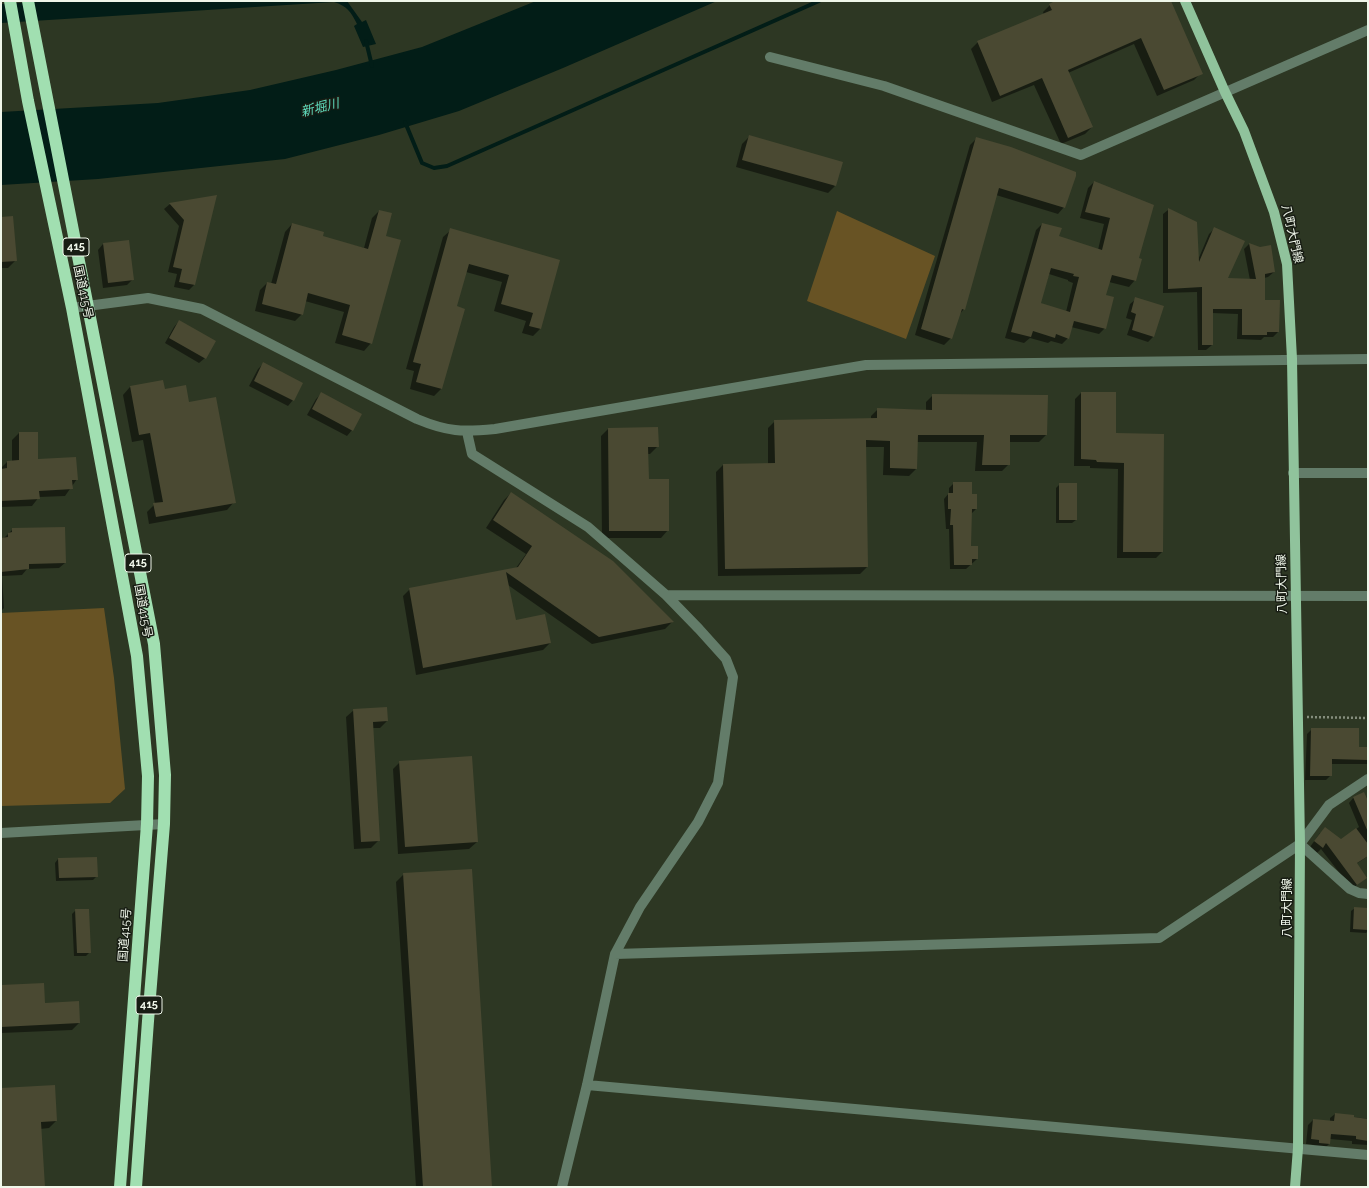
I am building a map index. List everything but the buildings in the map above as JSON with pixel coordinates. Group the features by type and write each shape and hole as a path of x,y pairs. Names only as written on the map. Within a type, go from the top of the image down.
{"highway":[{"name":"国道415号","path":"10,1 28,101 72,308 137,656 148,776 147,824 120,1187"},
{"name":"国道415号","path":"28,1 154,644 165,776 164,824 148,1013 136,1187"}],"main road":[{"name":"八町大門線","path":"1185,1 1244,131 1274,212 1287,264 1292,359 1300,844 1298,1148 1295,1187"}],"street":[{"path":"770,57 884,86 1081,156 1368,30"},
{"path":"72,308 148,298 202,310 417,419 440,429 467,432 495,429 866,365 1368,359"},
{"path":"467,432 472,454 588,527 666,595 726,659 733,677 718,783 698,822 640,907 615,954 587,1084 562,1187"},
{"path":"1293,473 1368,473"},
{"path":"666,595 1368,596"},
{"path":"615,954 1159,938 1300,844 1329,804 1368,779"},
{"path":"1,833 164,824"},
{"path":"1300,844 1350,889 1359,893 1368,894"},
{"path":"587,1084 1368,1155"}],"path":[{"path":"1297,717 1368,718"}],"shaded area":[{"path":"837,211 935,256 906,339 807,301"},
{"path":"104,608 114,678 125,789 110,803 1,806 1,613"}],"water":[{"path":"51,1 347,1 362,22 366,20 376,44 363,47 354,26 357,24 353,16 348,10 334,2 1,23 1,4"},
{"name":"新堀川","path":"536,1 717,1 563,68 459,111 379,135 285,159 98,179 1,185 1,112 158,103 250,90 336,70 422,47"}],"waterway":[{"path":"405,122 422,163 434,168 447,166 819,1"},
{"path":"366,41 372,66"}]}
